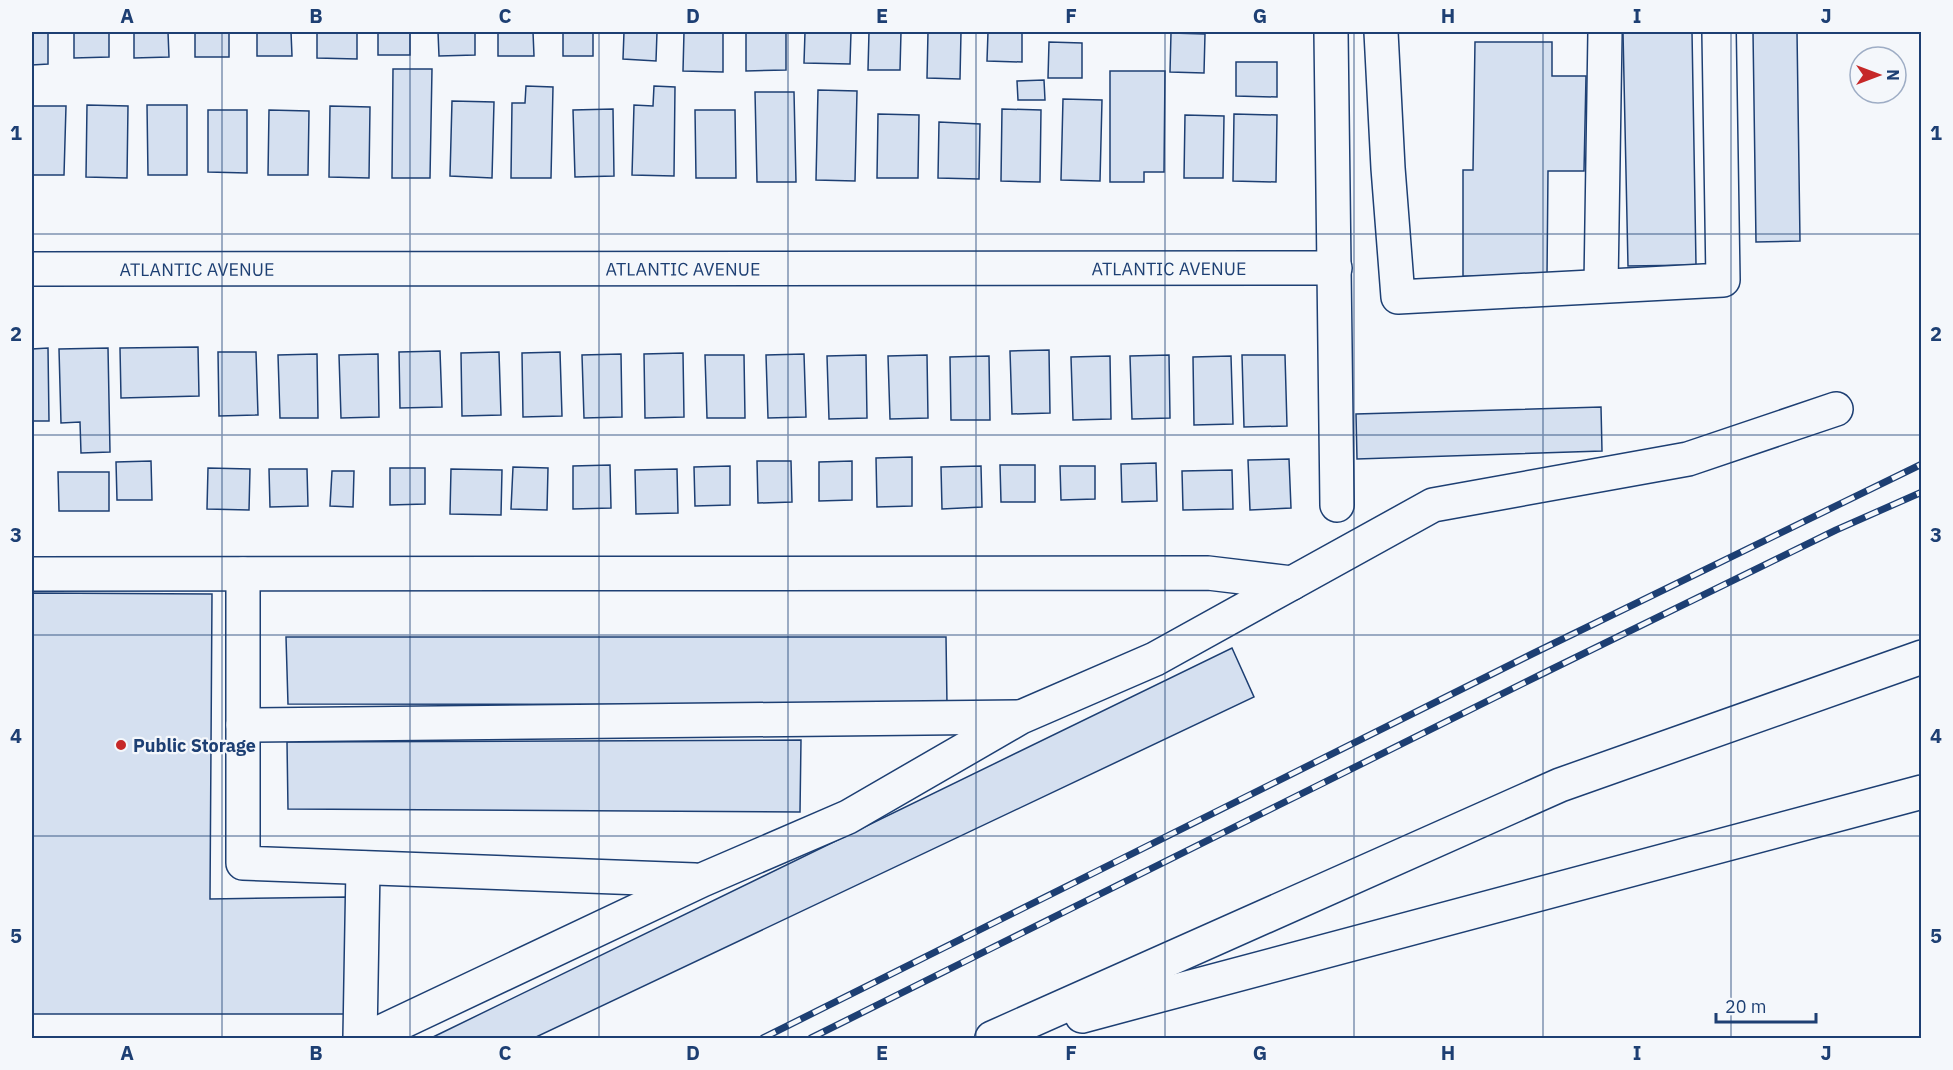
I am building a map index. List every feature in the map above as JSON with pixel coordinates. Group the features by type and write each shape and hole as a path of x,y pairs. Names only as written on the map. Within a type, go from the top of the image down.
{"street":[{"path":"1331,32 1337,505"},
{"path":"1381,32 1398,297 1723,280 1719,32"},
{"path":"1601,286 1605,32"},
{"name":"ATLANTIC AVENUE","path":"32,269 1335,268"},
{"path":"368,1038 702,880 848,817 1021,717 1155,659 1433,505 1688,459 1836,409"},
{"path":"32,574 1209,573 1292,583"},
{"path":"243,574 243,863 702,880"},
{"path":"995,1038 1560,785 1922,657"},
{"path":"243,725 1021,717"},
{"path":"995,1038 1922,792"},
{"path":"360,1038 363,868"}],"building":[{"path":"32,32 48,32 48,64 32,65"},
{"path":"74,32 109,32 109,57 74,58"},
{"path":"134,32 168,32 169,57 134,58"},
{"path":"195,32 229,32 229,57 195,57"},
{"path":"257,32 291,32 292,56 257,56"},
{"path":"317,32 357,32 357,59 317,58"},
{"path":"378,32 410,32 410,55 378,55"},
{"path":"438,32 475,32 475,55 439,56"},
{"path":"498,32 533,32 534,56 498,56"},
{"path":"563,32 593,32 593,56 563,56"},
{"path":"624,32 657,32 656,61 623,59"},
{"path":"684,32 723,32 723,72 683,71"},
{"path":"786,32 786,70 746,71 746,33"},
{"path":"805,32 851,32 850,64 804,63"},
{"path":"869,32 901,32 900,70 868,70"},
{"path":"928,32 961,32 960,79 927,78"},
{"path":"988,32 1022,32 1022,62 987,61"},
{"path":"1623,32 1692,32 1696,265 1628,266"},
{"path":"1753,32 1797,32 1800,241 1756,242"},
{"path":"1171,33 1205,34 1204,73 1170,72"},
{"path":"1049,42 1082,43 1082,78 1048,78"},
{"path":"1475,42 1552,42 1552,76 1586,76 1584,171 1548,171 1547,277 1463,276 1463,170 1473,170"},
{"path":"1236,62 1277,62 1277,97 1236,96"},
{"path":"393,69 432,69 430,178 392,178"},
{"path":"1110,71 1165,71 1164,172 1144,172 1144,182 1110,182"},
{"path":"1044,80 1045,100 1018,100 1017,81"},
{"path":"526,86 553,87 551,178 511,178 512,103 525,103"},
{"path":"654,86 675,87 674,176 632,175 634,105 653,106"},
{"path":"818,90 857,91 855,181 816,180"},
{"path":"755,92 794,92 796,182 757,182"},
{"path":"1063,99 1102,100 1100,181 1061,180"},
{"path":"452,101 494,102 492,178 450,176"},
{"path":"87,105 128,106 127,178 86,177"},
{"path":"147,105 187,105 187,175 148,175"},
{"path":"32,106 66,106 64,175 32,175"},
{"path":"330,106 370,107 369,178 329,177"},
{"path":"613,109 614,176 575,177 573,110"},
{"path":"1002,109 1041,110 1040,182 1001,181"},
{"path":"208,110 247,110 247,173 208,172"},
{"path":"269,110 309,111 308,175 268,175"},
{"path":"695,110 735,110 736,178 696,178"},
{"path":"878,114 919,115 918,178 877,178"},
{"path":"1234,114 1277,115 1276,182 1233,181"},
{"path":"1185,115 1224,116 1223,178 1184,178"},
{"path":"939,122 980,124 979,179 938,178"},
{"path":"198,347 199,396 121,398 120,348"},
{"path":"48,348 49,421 32,421 32,349"},
{"path":"108,348 110,452 81,453 80,422 61,423 59,349"},
{"path":"1049,350 1050,413 1012,414 1010,351"},
{"path":"440,351 442,407 400,408 399,352"},
{"path":"218,352 256,352 258,415 219,416"},
{"path":"499,352 501,415 462,416 461,353"},
{"path":"560,352 562,416 523,417 522,353"},
{"path":"683,353 684,417 645,418 644,354"},
{"path":"317,354 318,418 280,418 278,355"},
{"path":"378,354 379,417 341,418 339,355"},
{"path":"621,354 622,417 584,418 582,355"},
{"path":"804,354 806,417 768,418 766,355"},
{"path":"705,355 744,355 745,418 707,418"},
{"path":"866,355 867,418 829,419 827,356"},
{"path":"927,355 928,418 890,419 888,356"},
{"path":"1169,355 1170,418 1132,419 1130,356"},
{"path":"1242,355 1285,355 1287,426 1244,427"},
{"path":"989,356 990,420 951,420 950,357"},
{"path":"1110,356 1111,419 1073,420 1071,357"},
{"path":"1231,356 1233,424 1194,425 1193,357"},
{"path":"1601,407 1602,451 1357,459 1356,414"},
{"path":"912,457 912,506 877,507 876,458"},
{"path":"1289,459 1291,508 1250,510 1248,460"},
{"path":"151,461 152,500 117,500 116,462"},
{"path":"757,461 791,461 792,502 758,503"},
{"path":"852,461 852,500 819,501 819,462"},
{"path":"1156,463 1157,501 1122,502 1121,464"},
{"path":"610,465 611,508 573,509 573,466"},
{"path":"1000,465 1035,465 1035,502 1001,502"},
{"path":"730,466 730,505 695,506 694,467"},
{"path":"981,466 982,507 942,509 941,467"},
{"path":"1060,466 1095,466 1095,499 1061,500"},
{"path":"513,467 548,468 547,510 511,509"},
{"path":"208,468 250,469 249,510 207,509"},
{"path":"390,468 425,468 425,504 390,505"},
{"path":"269,469 307,469 308,506 270,507"},
{"path":"451,469 502,470 501,515 450,514"},
{"path":"677,469 678,513 636,514 635,470"},
{"path":"1232,470 1233,509 1183,510 1182,471"},
{"path":"332,471 354,471 353,507 330,506"},
{"path":"58,472 109,472 109,511 59,511"},
{"name":"Public Storage","path":"32,593 212,594 210,899 346,897 346,1014 32,1014"},
{"path":"286,637 946,637 947,705 288,704"},
{"path":"1232,648 1254,697 534,1038 431,1038"},
{"path":"801,740 800,812 288,809 287,742"}],"railway":[{"path":"763,1038 1532,654 1922,464"},
{"path":"811,1038 1546,672 1836,530 1922,492"}],"place":[{"name":"Public Storage","path":"121,745"}]}
